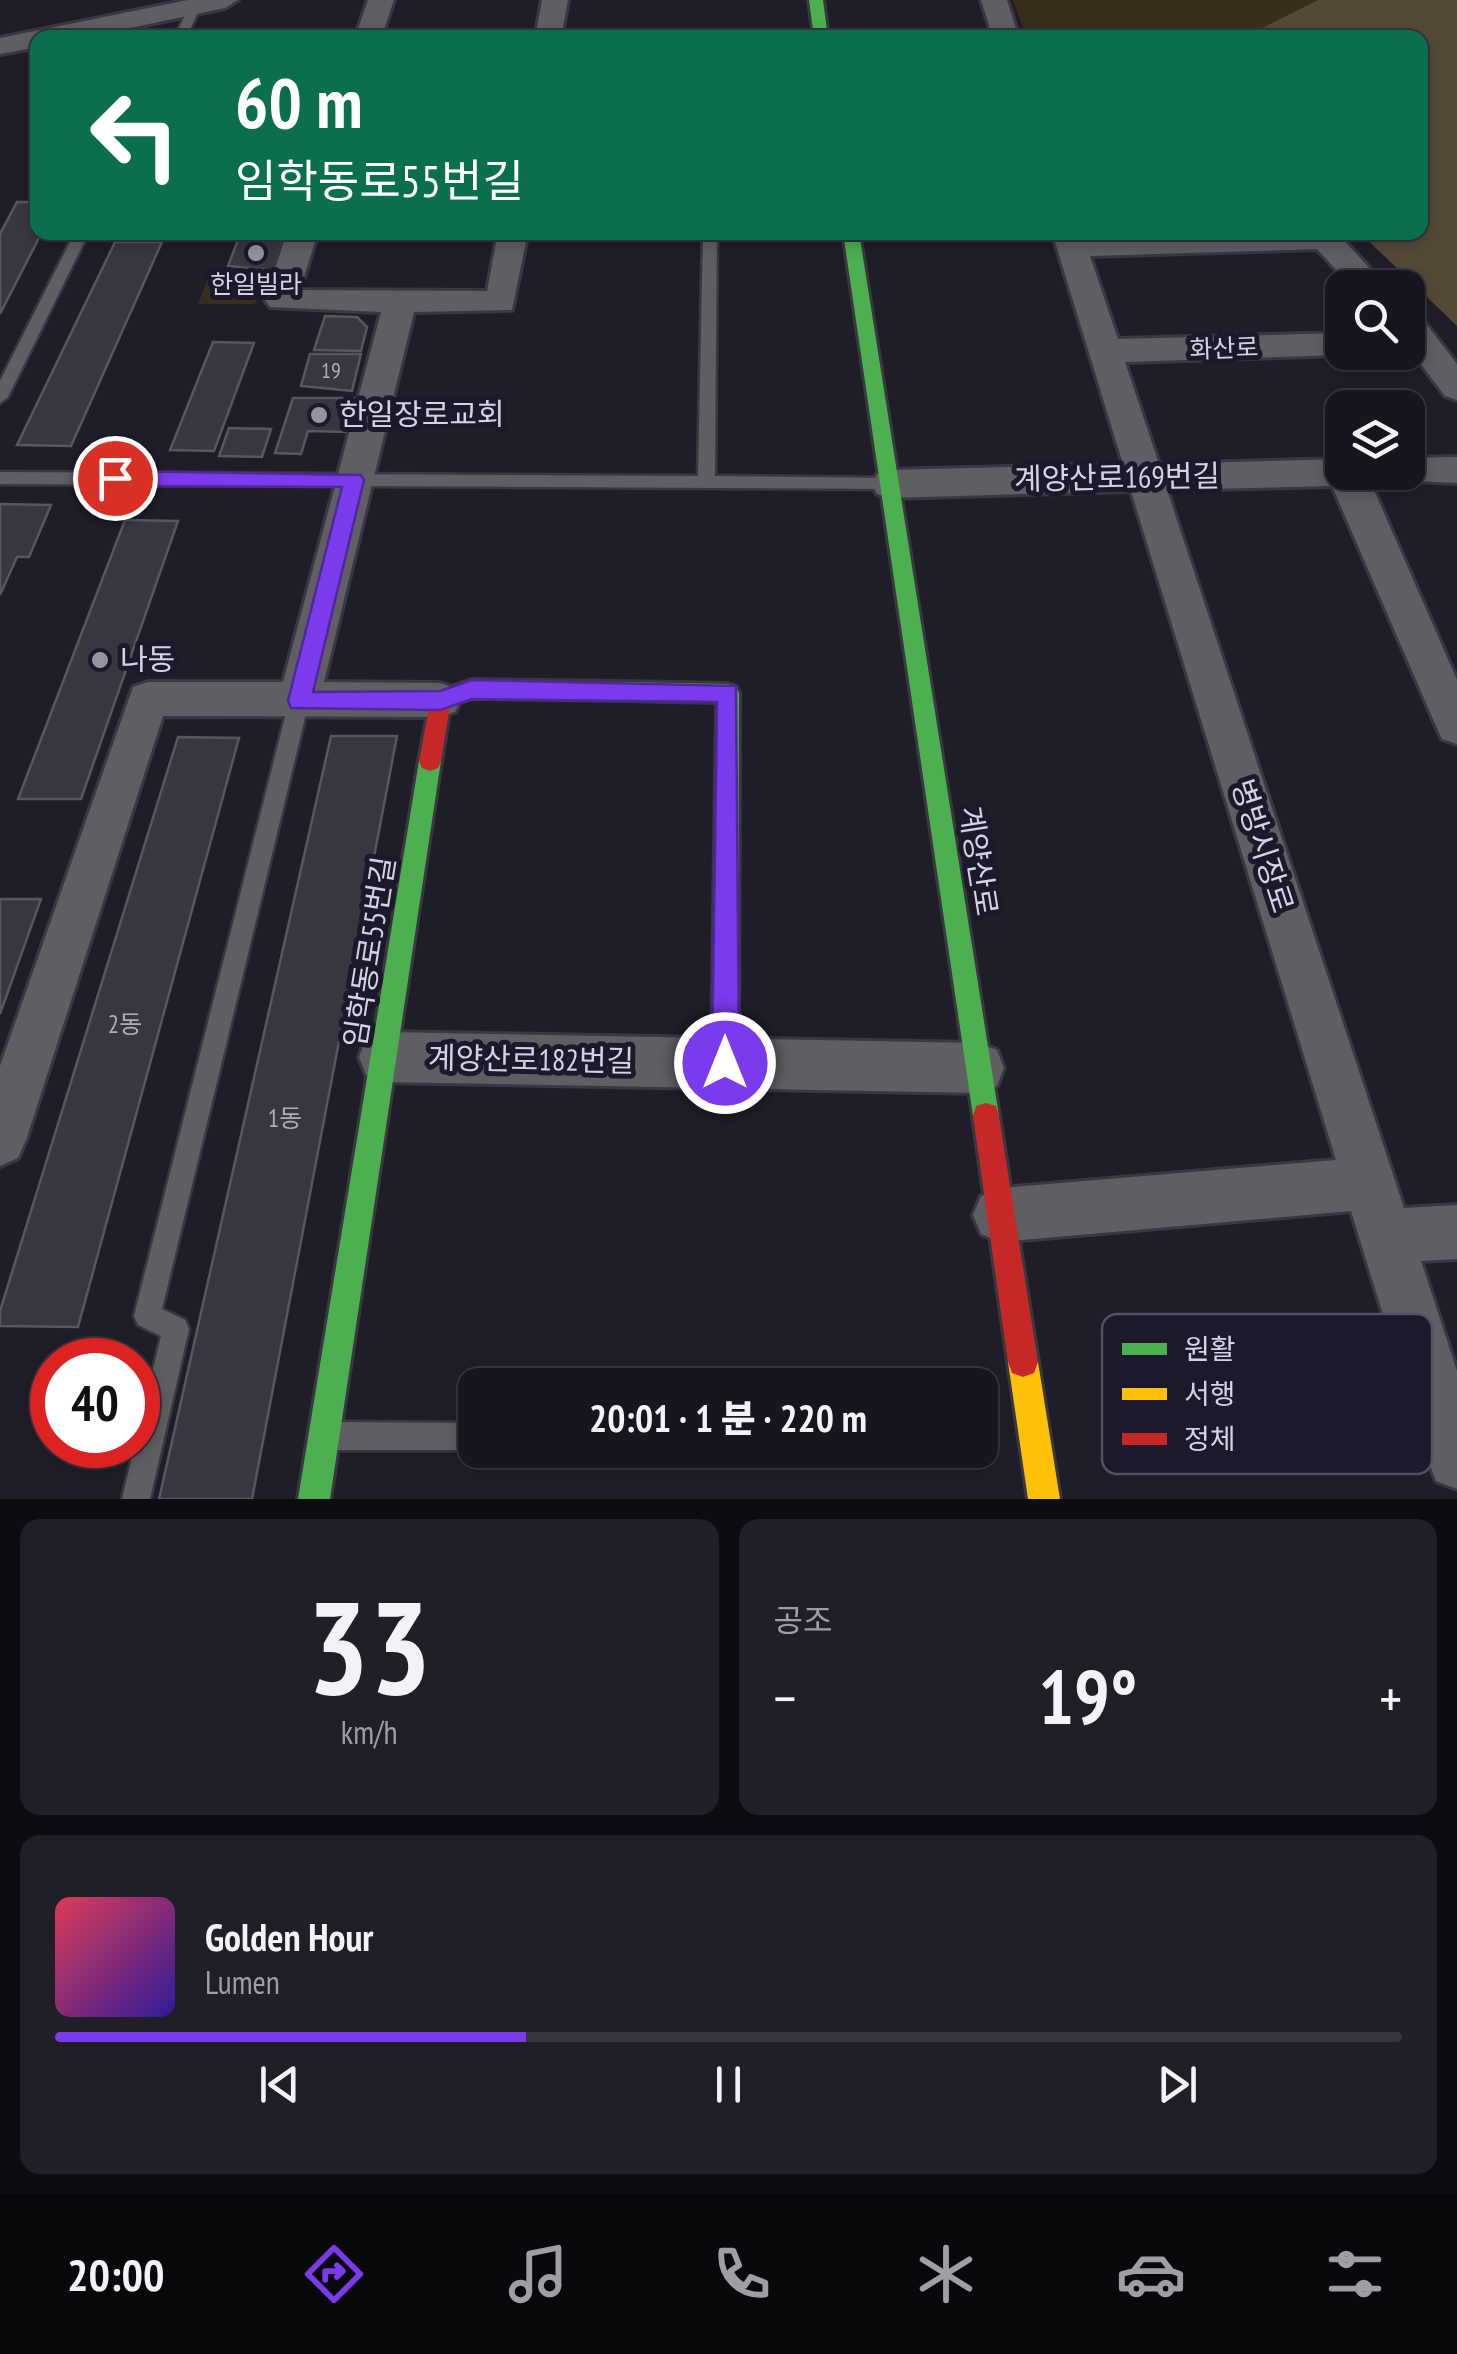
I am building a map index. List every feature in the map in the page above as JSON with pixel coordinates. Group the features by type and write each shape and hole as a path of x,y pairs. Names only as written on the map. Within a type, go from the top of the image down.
{"street":[{"path":"79,30 224,0"},
{"path":"371,30 381,0"},
{"path":"549,30 555,0"},
{"path":"816,0 821,30"},
{"path":"994,0 1003,30"},
{"path":"0,46 30,40"},
{"path":"300,240 280,300 501,302 513,240"},
{"name":"계양산로","path":"852,240 1044,1499"},
{"name":"병방시장로","path":"1070,240 1411,1314"},
{"path":"1325,240 1354,270"},
{"path":"299,701 400,302"},
{"name":"화산로","path":"1105,351 1325,345"},
{"path":"1425,349 1457,388"},
{"path":"1425,471 1457,470"},
{"name":"계양산로169번길","path":"890,484 1325,473"},
{"name":"계양산로169번길","path":"1354,490 1457,726"},
{"path":"0,1140 148,699 440,700 472,690 728,693 725,1063"},
{"name":"임학동로55번길","path":"314,1499 440,700"},
{"name":"계양산로182번길","path":"384,1057 979,1068"},
{"path":"1000,1215 1369,1183"},
{"path":"1386,1236 1457,1232"},
{"name":"병방시장로","path":"1432,1381 1457,1460"}],"lane":[{"path":"184,30 195,6"},
{"path":"0,397 78,240"},
{"path":"706,483 710,240"},
{"path":"0,478 890,484"},
{"path":"136,1499 176,1328 148,1316 299,701"},
{"path":"324,1436 458,1437"}],"shaded area":[{"path":"1013,0 1318,0 1260,30 1024,30"},
{"path":"1318,0 1457,0 1457,326 1425,295 1425,270 1399,270 1367,240 1428,240 1428,30 1258,30"},
{"path":"210,273 266,273 255,304 198,304"}],"building":[{"path":"17,202 30,202 30,240 38,240 0,314 0,234"},
{"name":"한일빌라","path":"238,240 282,240 273,270 228,266"},
{"path":"115,242 162,242 71,446 17,445"},
{"path":"325,316 357,317 367,327 361,351 314,350"},
{"path":"213,342 254,343 214,451 170,450"},
{"path":"310,354 361,354 352,391 301,386"},
{"name":"한일장로교회","path":"293,398 355,398 346,432 308,431 301,454 275,453"},
{"path":"229,428 271,429 262,457 219,456"},
{"path":"0,504 51,505 29,557 17,557 0,595"},
{"name":"나동","path":"125,520 178,521 81,799 18,799"},
{"path":"331,736 397,736 252,1499 159,1499"},
{"path":"178,737 239,738 78,1327 0,1326 0,1311"},
{"path":"0,899 41,899 0,1014"}],"traffic: fast":[{"path":"816,0 820,30"},
{"path":"852,240 986,1116"},
{"path":"620,691 728,693 725,1063"},
{"path":"314,1499 430,761"}],"traffic: slow":[{"path":"1023,1362 1044,1499"}],"traffic: jam":[{"path":"430,761 440,700 472,689 620,691"},
{"path":"986,1116 1023,1362"}],"place":[{"name":"한일빌라","path":"256,253"},
{"name":"한일장로교회","path":"319,415"},
{"name":"나동","path":"100,660"}],"route":[{"path":"115,478 354,480 299,701 440,700 472,690 728,693 725,1063"}]}
